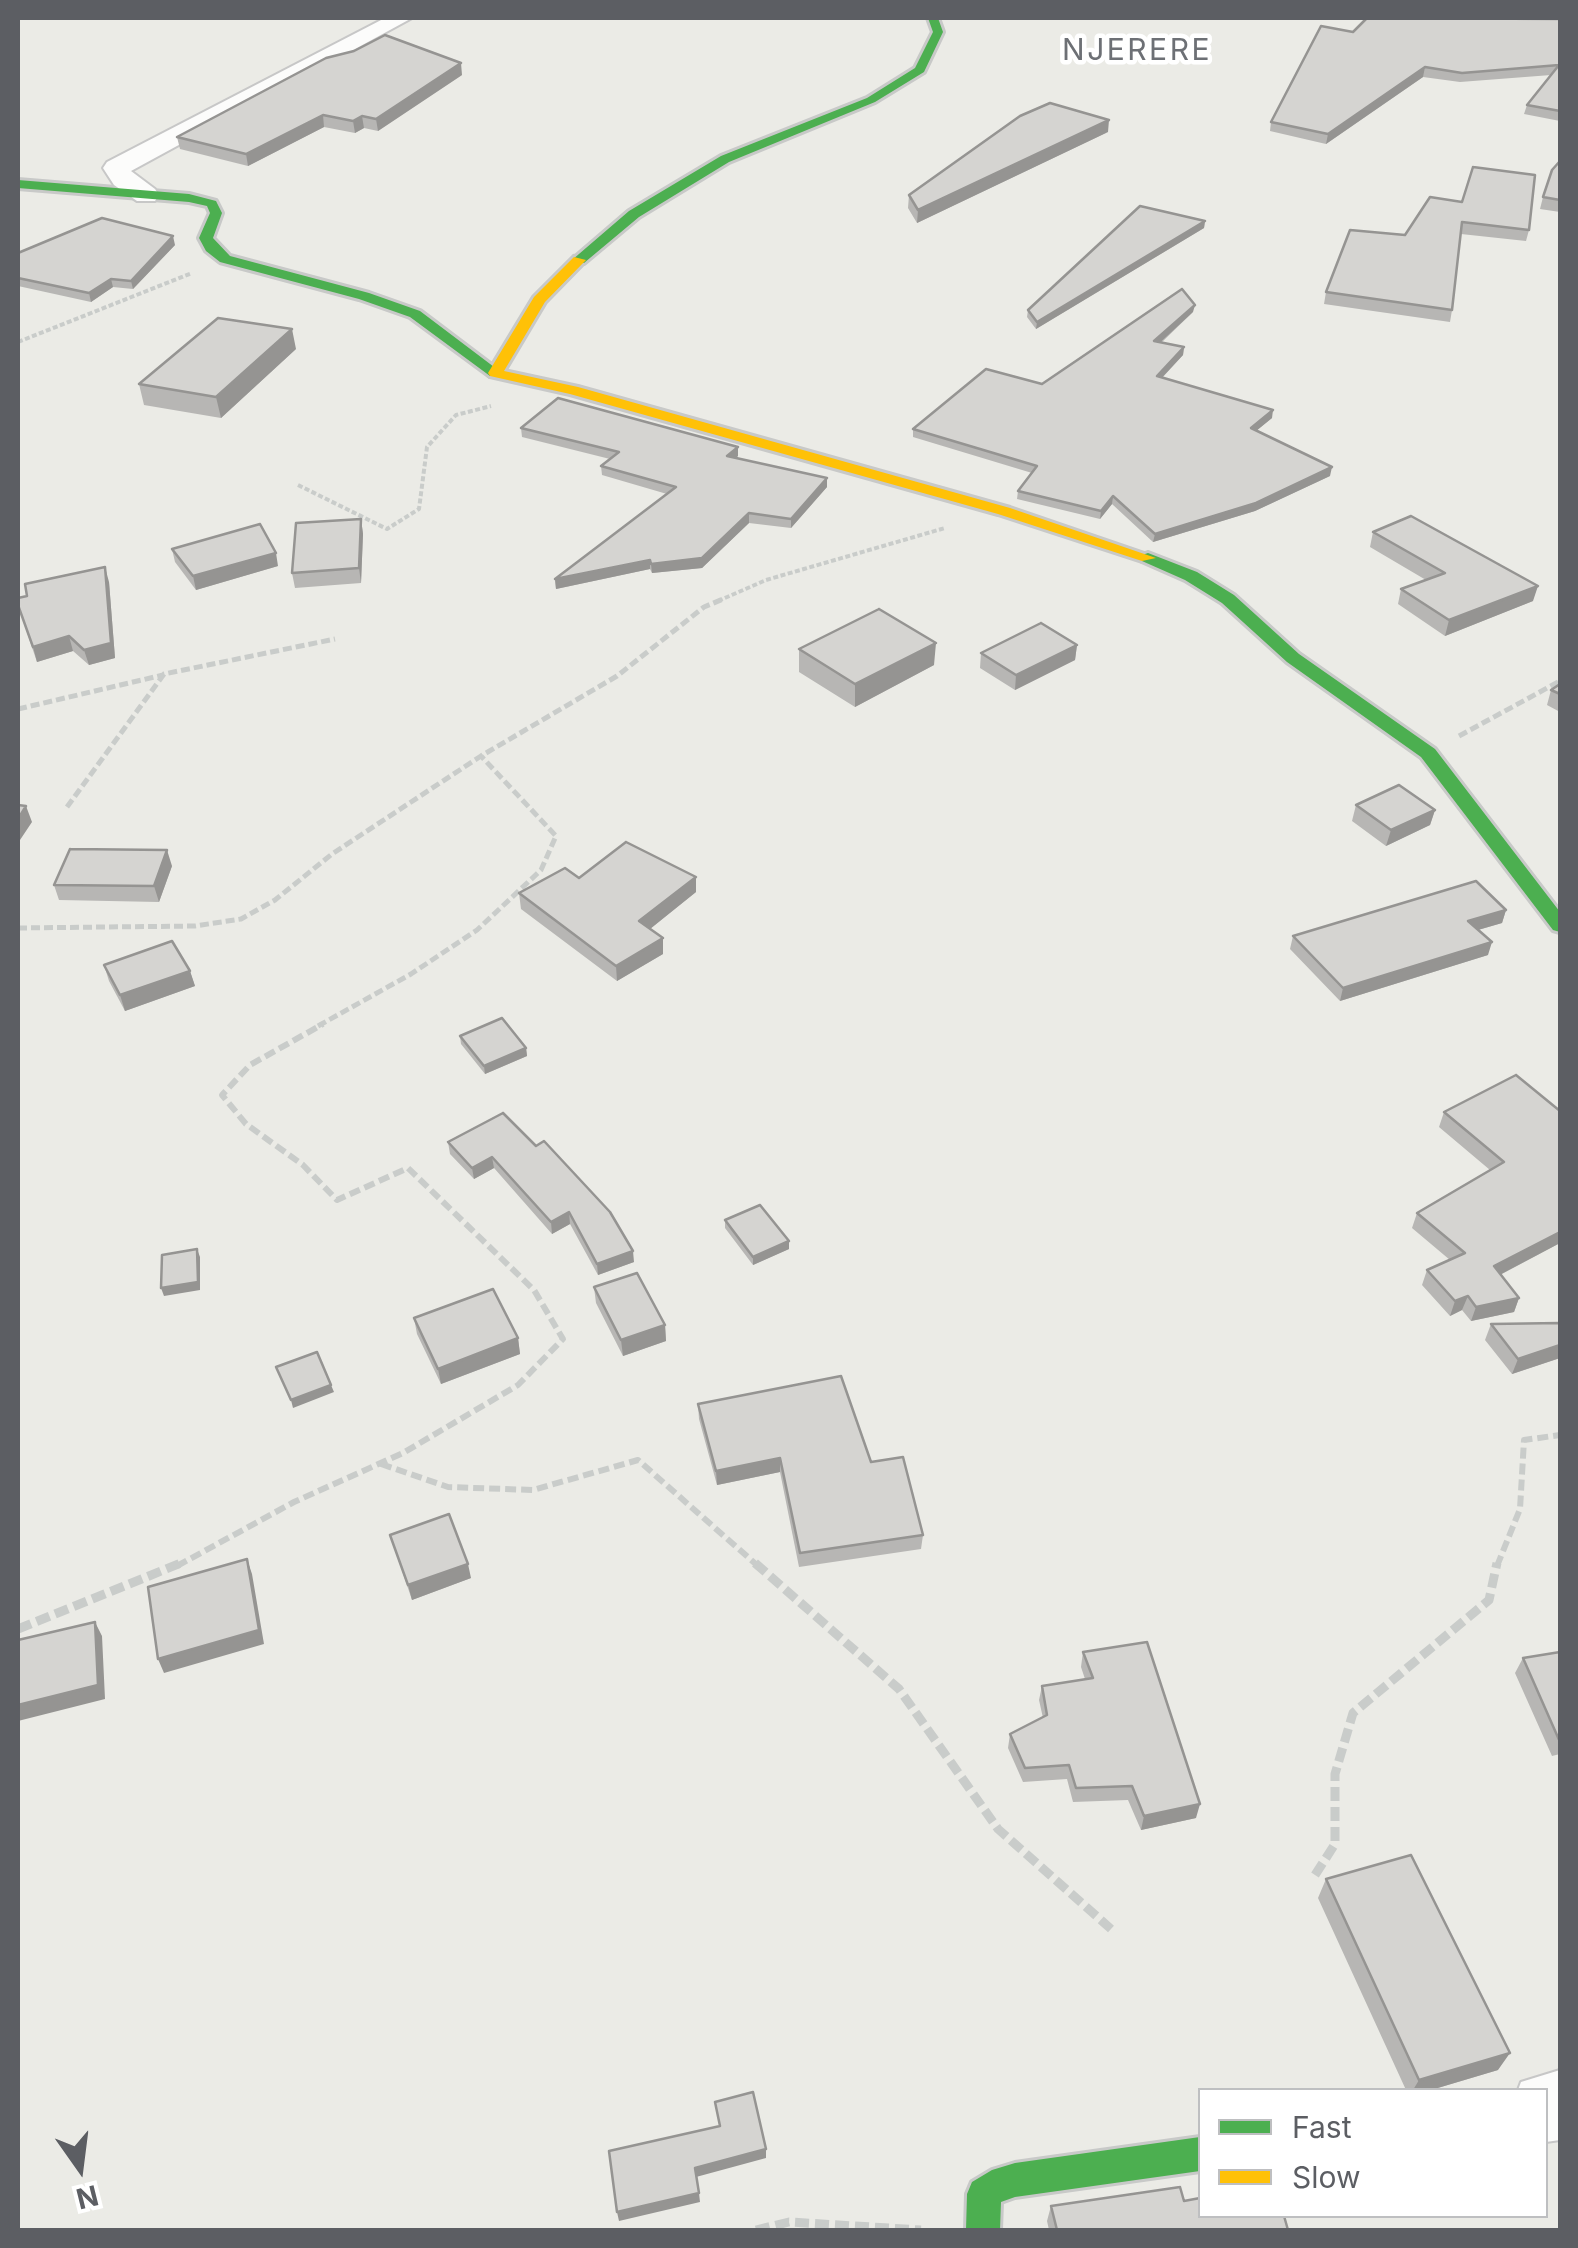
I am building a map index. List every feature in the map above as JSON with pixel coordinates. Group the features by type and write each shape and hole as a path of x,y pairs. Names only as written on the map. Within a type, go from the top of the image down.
{"street":[{"path":"146,194 123,179 116,168 400,18"},
{"path":"495,372 539,300 595,243 634,214 725,160 871,100 920,70 938,32 934,18"},
{"path":"18,184 189,198 212,204 216,213 206,238 211,248 225,259 403,309 495,372 1004,512 1138,554 1190,576 1228,599 1293,658 1428,753 1560,926"},
{"path":"983,2230 984,2194 992,2187 1015,2180 1198,2154"}],"path":[{"path":"18,342 225,259"},
{"path":"298,485 387,529 419,509 427,447 456,415 513,400 535,381"},
{"path":"18,928 138,928 241,919 275,900 332,854 481,756 617,676 704,607 766,580 1004,512"},
{"path":"18,709 336,639"},
{"path":"67,807 164,674"},
{"path":"1428,753 1560,681"},
{"path":"18,1629 176,1566 294,1502 380,1464 518,1385 564,1339 534,1290 408,1168 337,1200 303,1165 246,1124 222,1095 250,1065 411,974 477,930 542,870 556,836 481,756"},
{"path":"1315,1875 1335,1844 1335,1774 1353,1713 1489,1600 1500,1552 1520,1509 1524,1440 1560,1435"},
{"path":"380,1464 448,1488 533,1490 638,1460 900,1690 998,1828 1111,1928"},
{"path":"756,2230 789,2222 927,2230"}],"building":[{"path":"1367,18 1560,19 1560,111 1527,105 1559,65 1462,73 1425,67 1328,134 1271,122 1321,26 1353,32"},
{"path":"385,35 461,63 376,119 362,116 353,121 323,115 246,154 177,137 326,58 354,51"},
{"path":"1050,103 1109,120 918,210 909,195 1020,116"},
{"path":"1560,161 1560,200 1543,197 1552,170"},
{"path":"1473,167 1535,175 1529,230 1462,222 1452,310 1326,292 1350,230 1405,235 1430,197 1462,202"},
{"path":"1140,206 1205,221 1037,322 1028,310"},
{"path":"102,218 173,236 131,281 111,279 89,293 18,278 18,253"},
{"path":"1182,289 1195,305 1154,341 1184,347 1157,376 1273,410 1251,428 1332,467 1256,503 1155,534 1113,496 1101,511 1018,491 1037,466 913,429 986,369 1042,384"},
{"path":"218,318 292,329 216,397 139,384"},
{"path":"558,398 738,447 727,456 827,478 791,519 749,513 702,558 651,564 650,560 555,579 676,487 601,466 619,452 521,428"},
{"path":"1411,516 1538,586 1449,620 1401,589 1445,573 1373,532"},
{"path":"361,519 359,568 292,573 296,523"},
{"path":"260,524 276,553 193,576 172,549"},
{"path":"105,567 111,643 84,650 69,636 33,647 18,605 18,598 27,596 25,584"},
{"path":"879,609 936,643 855,684 799,649"},
{"path":"1041,623 1077,645 1016,675 981,653"},
{"path":"1399,785 1435,810 1391,830 1356,805"},
{"path":"626,842 696,877 639,921 663,938 616,966 519,893 565,868 579,878"},
{"path":"70,849 167,850 154,886 54,885"},
{"path":"1476,881 1506,910 1468,921 1492,942 1343,988 1293,936"},
{"path":"172,941 190,971 120,995 104,965"},
{"path":"502,1018 526,1048 484,1066 460,1036"},
{"path":"1516,1075 1560,1111 1560,1232 1494,1266 1519,1298 1476,1307 1468,1296 1455,1301 1427,1270 1465,1253 1417,1213 1504,1162 1444,1112"},
{"path":"503,1113 536,1146 544,1141 610,1212 633,1251 597,1264 569,1212 551,1222 492,1157 472,1168 448,1142"},
{"path":"760,1205 789,1241 753,1257 725,1220"},
{"path":"197,1249 198,1282 161,1288 162,1255"},
{"path":"637,1273 665,1325 621,1340 594,1287"},
{"path":"493,1289 518,1338 438,1369 414,1318"},
{"path":"1560,1323 1560,1345 1518,1359 1491,1324"},
{"path":"317,1352 331,1385 291,1400 276,1367"},
{"path":"841,1376 871,1462 903,1457 923,1535 800,1553 780,1458 716,1471 698,1404"},
{"path":"449,1514 468,1564 408,1585 390,1535"},
{"path":"247,1559 259,1630 158,1659 148,1587"},
{"path":"95,1622 98,1685 18,1705 18,1640"},
{"path":"1147,1642 1200,1804 1144,1816 1132,1786 1076,1788 1069,1765 1025,1768 1010,1734 1047,1715 1042,1686 1093,1678 1083,1652"},
{"path":"1560,1652 1560,1742 1523,1658"},
{"path":"1411,1855 1510,2053 1419,2080 1326,1879"},
{"path":"753,2092 766,2149 695,2168 699,2193 617,2212 609,2151 720,2126 715,2102"},
{"path":"1180,2187 1184,2201 1198,2198 1198,2218 1285,2218 1288,2230 1057,2230 1051,2206"}],"traffic: fast":[{"path":"579,260 634,214 725,159 871,100 920,70 938,32 933,18"},
{"path":"18,184 189,198 212,204 216,213 206,238 211,248 225,259 364,296 415,314 495,373"},
{"path":"1148,558 1191,576 1228,599 1293,658 1428,753 1560,925"},
{"path":"983,2230 984,2194 992,2187 1015,2180 1198,2154"}],"traffic: slow":[{"path":"579,260 539,300 495,373 573,390 1004,511 1148,558"}],"district":[{"name":"NJERERE","path":"1137,51"}]}
